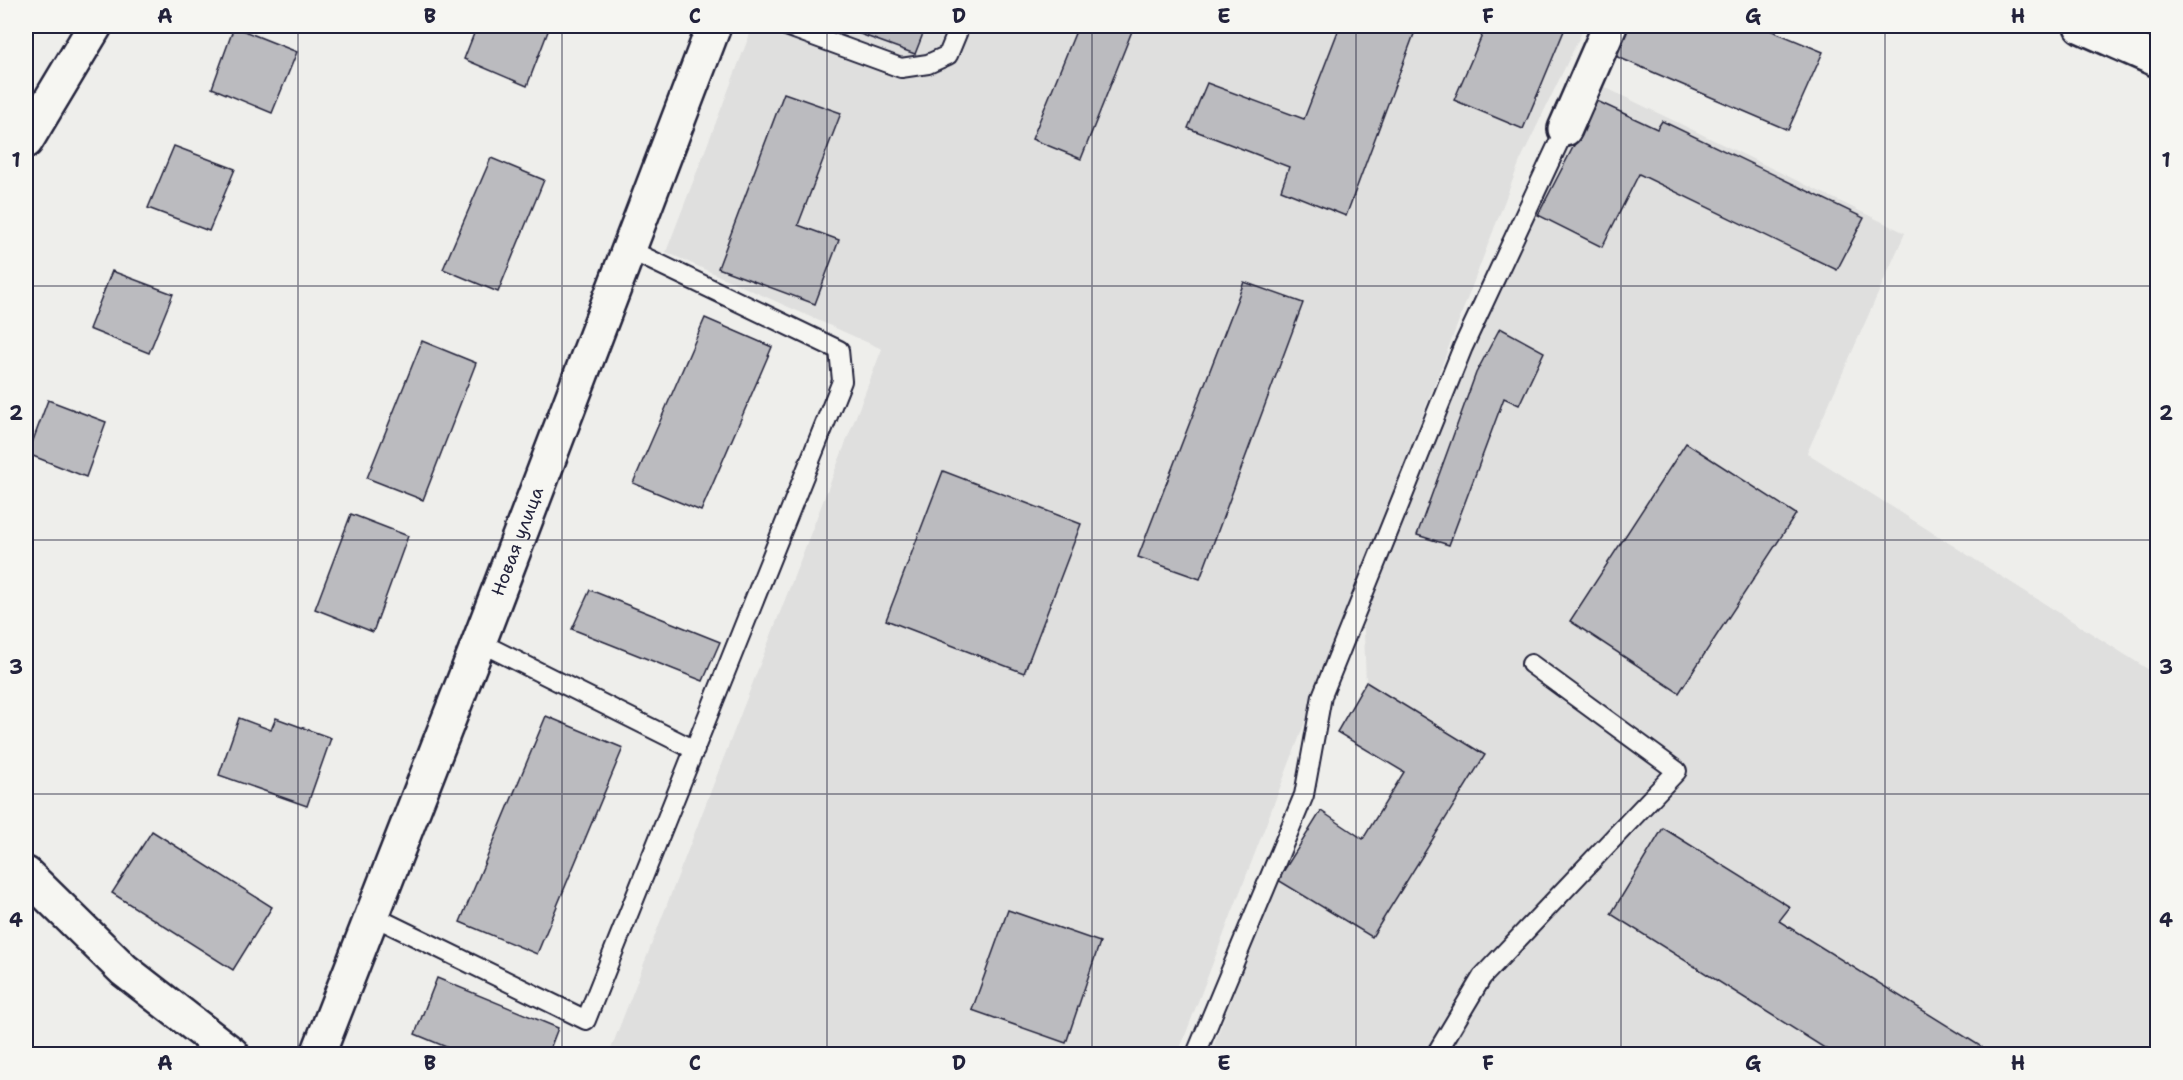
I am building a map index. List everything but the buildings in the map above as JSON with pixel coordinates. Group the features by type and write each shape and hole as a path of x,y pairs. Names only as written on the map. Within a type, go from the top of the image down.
{"street":[{"path":"26,141 95,26"},
{"name":"Новая улица","path":"318,1054 479,642 714,26"},
{"path":"1565,129 1610,26"},
{"path":"2081,26 2157,60"},
{"path":"26,875 124,970 232,1054"}],"lane":[{"path":"786,26 901,68 928,64 948,55 960,26"},
{"path":"1196,1054 1304,795 1322,696 1462,347 1565,129"},
{"path":"373,916 586,1020 842,381 839,350 630,250"},
{"path":"479,642 695,750"},
{"path":"1436,1054 1482,977 1677,771 1532,664"}],"shaded area":[{"path":"753,26 1585,26 1520,161 1178,1054 609,1054 882,349 666,252"},
{"path":"1596,83 1905,233 1807,453 2157,675 2157,1054 1210,1054 1278,880 1372,936 1485,756 1366,682 1363,610 1464,357"}]}
